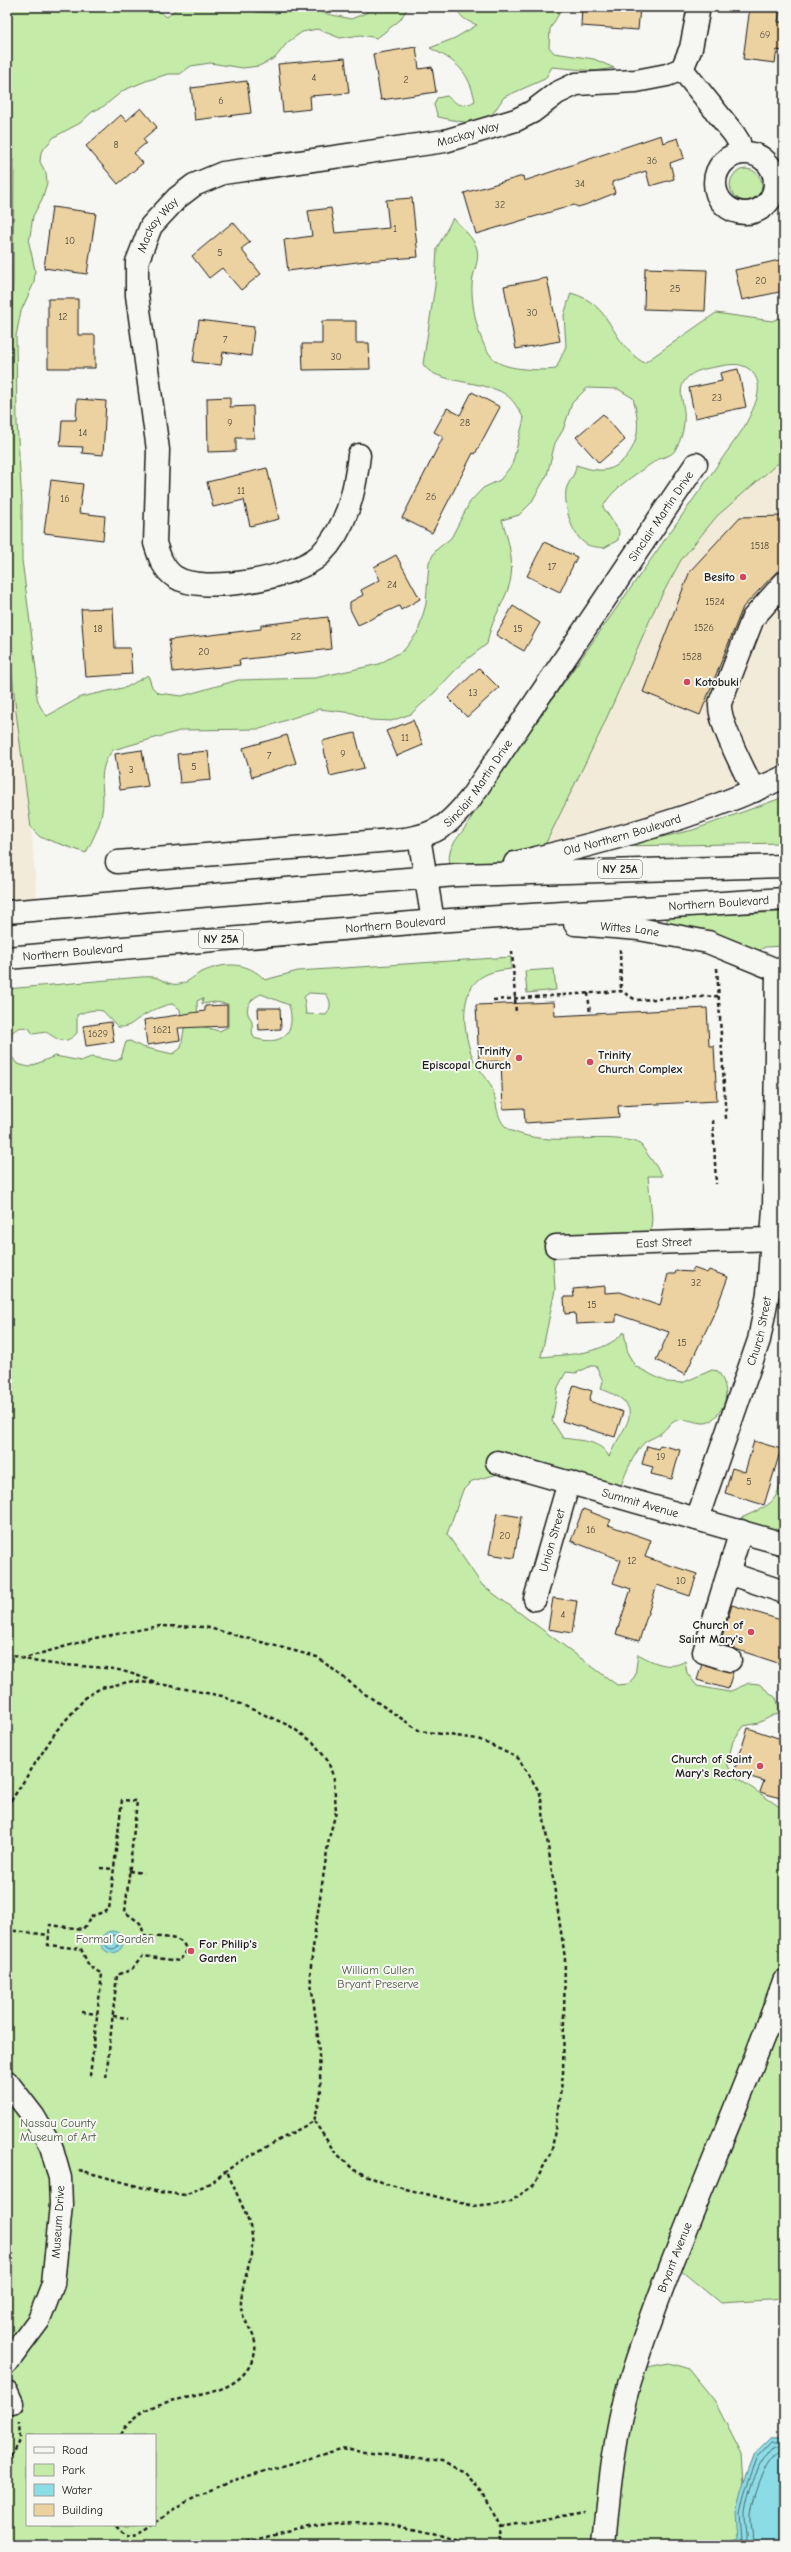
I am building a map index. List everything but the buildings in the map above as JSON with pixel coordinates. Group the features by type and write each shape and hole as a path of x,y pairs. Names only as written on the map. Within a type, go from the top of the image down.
{"street":[{"path":"699,7 691,48 682,69 734,134 739,142 740,153"},
{"name":"Mackay Way","path":"359,455 355,486 346,514 331,543 312,562 290,572 236,583 188,582 174,576 168,571 159,556 155,543 158,450 136,273 145,239 160,216 177,198 194,185 223,173 445,141 516,120 532,112 557,93 576,84 636,81 682,69"},
{"name":"Sinclair Martin Drive","path":"116,862 419,837 437,832 450,822 470,799 696,464"},
{"path":"754,791 720,711 720,703 754,618 784,583"},
{"name":"Old Northern Boulevard","path":"456,875 574,849 695,812 754,791 784,777"},
{"path":"419,837 433,921"},
{"name":"NY 25A","path":"7,912 456,875 784,866"},
{"name":"Northern Boulevard","path":"7,958 433,921 784,899"},
{"name":"Wittes Lane","path":"468,919 639,929 708,942 782,969"},
{"name":"Church Street","path":"697,1519 759,1340 768,1293 773,1239 782,969"},
{"name":"East Street","path":"556,1246 773,1239"},
{"name":"Summit Avenue","path":"497,1462 784,1544"},
{"name":"Union Street","path":"535,1599 569,1482"},
{"path":"730,1660 704,1652 741,1531"},
{"path":"728,1573 784,1592"},
{"name":"Bryant Avenue","path":"604,2545 607,2508 622,2412 630,2381 673,2264 760,2050 784,1981"},
{"name":"Museum Drive","path":"7,2082 34,2116 51,2146 60,2178 61,2205 53,2284 39,2320 7,2363"}],"path":[{"path":"620,943 621,991"},
{"path":"512,951 516,1014"},
{"path":"717,965 726,1119"},
{"path":"493,1000 621,991 636,1000 719,996"},
{"path":"588,993 590,1014"},
{"path":"712,1120 716,1184"},
{"path":"7,1807 53,1735 87,1696 101,1688 133,1681 165,1685 222,1696 290,1726 313,1742 328,1761 334,1779 336,1812 329,1838 310,1974 318,2037 321,2094 314,2121 334,2151 354,2170 386,2184 474,2206 510,2202 534,2185 552,2150 563,2075 565,1958 540,1793 518,1758 478,1739 420,1731 365,1694 317,1657 205,1627 160,1626 95,1638 21,1659"},
{"path":"7,1652 21,1659 115,1670 165,1685"},
{"path":"90,2076 102,1974 89,1966 81,1949 48,1945 50,1925 83,1929 92,1916 109,1910 122,1800 137,1802 125,1912 140,1923 145,1936 180,1940 185,1945 186,1952 180,1961 143,1956 131,1970 118,1975 106,2078"},
{"path":"100,1868 114,1869"},
{"path":"129,1871 143,1873"},
{"path":"7,1930 49,1935"},
{"path":"82,2012 97,2014"},
{"path":"113,2016 128,2018"},
{"path":"56,2163 159,2192 185,2195 212,2182 236,2163 269,2143 314,2121"},
{"path":"122,2434 127,2423 143,2410 178,2399 211,2394 241,2378 254,2356 256,2340 251,2327 241,2313 240,2302 248,2272 252,2236 227,2171"},
{"path":"7,2463 20,2439 19,2418 10,2397"},
{"path":"156,2522 170,2511 231,2481 341,2449 442,2462 465,2472 483,2492 501,2527 499,2545"},
{"path":"501,2527 607,2508"},
{"path":"232,2545 317,2525 368,2522 412,2528 465,2545"},
{"path":"116,2526 122,2533 132,2535 143,2533 152,2526"}],"shaded area":[{"path":"7,144 14,161 11,588 38,909 7,912"},
{"path":"784,458 784,777 539,857 656,606 681,560 717,516"}],"green space":[{"path":"7,7 152,7 167,17 178,7 242,7 256,12 277,13 285,7 315,7 323,13 351,19 366,13 370,7 408,7 400,20 377,38 361,35 340,38 317,29 302,32 288,42 275,58 259,66 243,68 210,63 191,66 180,74 168,74 146,81 124,90 104,106 92,112 80,123 54,137 41,152 40,162 46,173 47,183 42,199 33,216 29,243 35,270 34,283 21,311 16,336 17,423 22,504 22,560 37,677 37,698 47,716 81,697 127,687 148,675 152,687 158,693 182,696 238,680 315,678 379,664 404,650 418,632 426,604 429,562 436,550 451,538 470,502 483,488 500,480 512,465 524,419 514,402 505,394 485,386 448,379 429,370 423,364 435,286 437,248 453,218 470,237 477,249 478,254 472,280 472,294 477,326 485,347 490,355 501,364 516,368 534,370 556,369 566,346 564,315 571,293 585,299 595,306 604,315 623,344 632,354 644,363 716,313 772,321 784,316 784,458 717,516 681,560 656,606 600,733 539,857 456,875 449,861 451,848 454,842 467,825 481,800 743,429 757,398 758,383 755,375 746,367 732,364 700,370 685,380 681,389 684,422 681,437 677,446 672,454 657,460 642,470 619,487 607,500 603,507 619,531 618,540 604,548 588,545 576,534 567,512 566,490 575,472 576,465 593,470 607,470 618,465 632,449 638,424 633,398 618,389 587,388 572,403 563,430 555,443 547,475 531,503 519,515 502,520 511,554 510,581 508,589 493,622 487,644 462,663 435,692 411,714 391,721 370,720 353,713 319,709 260,729 183,730 113,750 104,765 102,780 103,803 100,823 86,853 40,837 31,828 16,712 7,622 7,463 13,283 14,161 7,159"},
{"path":"456,7 563,7 550,29 549,47 554,53 594,59 614,68 595,71 552,67 545,79 504,97 489,119 479,125 438,117 434,105 437,98 447,96 454,102 464,105 475,101 469,82 460,68 430,48 455,38 477,25 464,19"},
{"path":"746,169 755,172 759,176 762,185 759,194 755,198 746,201 737,198 733,194 730,185 733,176 737,172"},
{"path":"784,797 784,843 622,846 693,830"},
{"path":"784,912 784,946 765,947 758,951 707,932 667,923 667,917"},
{"name":"William Cullen Bryant Preserve","path":"511,957 511,969 485,975 476,981 470,990 466,1001 465,1013 465,1025 469,1048 479,1069 491,1086 499,1117 502,1122 512,1131 527,1136 558,1139 605,1138 636,1142 641,1145 663,1176 648,1176 652,1218 650,1240 552,1242 555,1290 541,1357 574,1354 596,1349 616,1340 624,1332 628,1354 635,1366 667,1382 682,1383 712,1370 718,1371 724,1382 726,1393 721,1410 710,1422 706,1423 684,1419 676,1421 670,1424 660,1434 645,1442 636,1453 628,1467 618,1496 502,1473 472,1481 463,1490 447,1534 482,1585 617,1685 628,1684 635,1676 638,1654 649,1660 667,1665 679,1664 685,1661 687,1673 697,1686 729,1692 749,1683 759,1684 776,1698 779,1707 778,1713 758,1723 744,1726 733,1741 727,1764 733,1775 784,1810 784,2299 720,2303 673,2264 631,2381 647,2367 669,2363 689,2369 714,2400 742,2455 744,2484 755,2454 772,2437 784,2437 784,2545 7,2545 7,989 141,977 155,977 171,984 177,984 187,982 199,973 219,966 227,965 243,966 251,969 265,980 298,971","holes":["309,993 326,994 330,1004 326,1015 306,1014 304,997","261,994 289,1005 291,1015 289,1030 279,1039 272,1041 254,1038 252,1032 252,1022 247,1010 251,1001","203,998 202,1004 215,1002 228,1004 228,1027 219,1031 198,1025 197,1001","172,1004 180,1009 181,1018 185,1023 181,1048 173,1054 142,1047 130,1041 126,1042 121,1058 116,1061 91,1057 81,1061 55,1056 29,1067 17,1064 8,1051 8,1041 12,1033 19,1028 29,1028 33,1034 46,1032 65,1041 77,1033 77,1015 84,1012 93,1010 103,1011 118,1027 122,1027 129,1025 153,1010","591,1366 596,1366 603,1381 601,1389 616,1396 625,1403 629,1411 629,1418 609,1457 605,1451 596,1444 563,1438 552,1421 558,1387 566,1372 576,1373"]},
{"path":"554,969 556,990 527,993 525,971"},
{"path":"784,1467 784,1531 767,1531 756,1527 741,1518 761,1509 773,1500 779,1488"}],"water":[{"path":"112,1931 120,1934 123,1942 120,1950 112,1953 104,1950 101,1942 104,1934"},
{"path":"772,2437 784,2437 784,2545 725,2545 725,2542 738,2538 736,2514 741,2491 755,2454"}],"place":[{"name":"Besito","path":"743,577"},
{"name":"Kotobuki","path":"687,682"},
{"name":"Trinity Episcopal Church","path":"519,1058"},
{"name":"Trinity Church Complex","path":"590,1062"},
{"name":"Church of Saint Mary's","path":"751,1632"},
{"name":"Church of Saint Mary's Rectory","path":"760,1766"},
{"name":"For Philip's Garden","path":"191,1951"}],"park label":[{"name":"Formal Garden","path":"115,1939"},
{"name":"Nassau County Museum of Art","path":"58,2130"}]}
